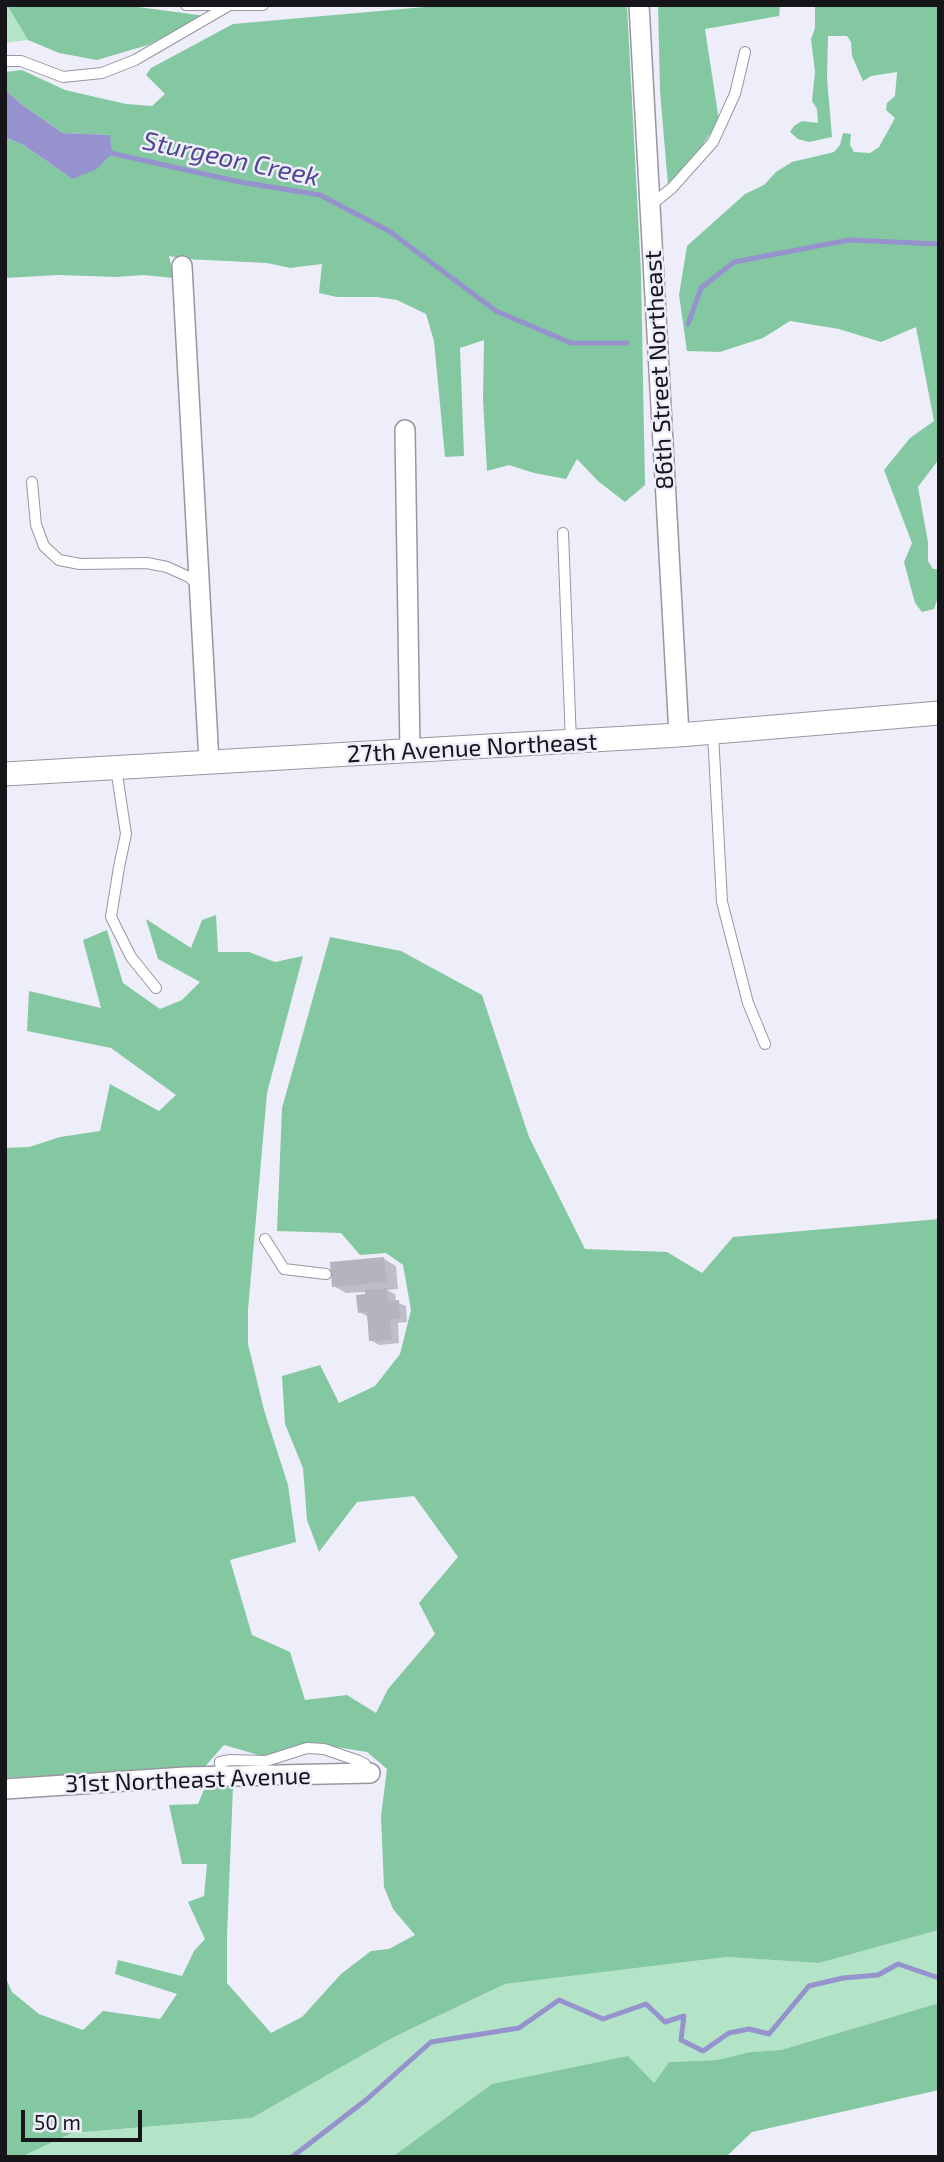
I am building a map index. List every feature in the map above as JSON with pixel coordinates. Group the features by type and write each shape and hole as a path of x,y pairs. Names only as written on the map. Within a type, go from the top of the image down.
{"street":[{"name":"86th Street Northeast","path":"639,5 680,735"},
{"path":"183,266 209,762"},
{"path":"405,430 411,752"},
{"name":"27th Avenue Northeast","path":"5,774 680,735 939,714"},
{"name":"31st Northeast Avenue","path":"5,1789 221,1777 368,1773"}],"lane":[{"path":"186,5 263,5"},
{"path":"5,61 21,61 62,77 102,73 135,60 228,6"},
{"path":"650,206 672,188 713,142 735,94 745,52"},
{"path":"32,482 36,526 44,546 60,560 80,564 148,564 167,567 189,577 200,586"},
{"path":"564,533 571,742"},
{"path":"713,732 722,902 748,1003 765,1044"},
{"path":"116,768 127,834 111,917 131,957 156,988"},
{"path":"264,1239 284,1269 326,1274"}],"green space":[{"path":"7,5 28,40 5,43"},
{"path":"7,5 123,5 206,16 148,45 97,60 59,53 28,40"},
{"path":"447,5 627,5 641,273 645,485 625,502 598,481 577,459 566,479 509,465 487,471 483,400 484,340 460,348 464,456 445,457 434,341 426,314 397,300 337,297 319,293 322,264 290,268 267,263 169,256 174,278 143,275 58,275 5,278 5,137 25,146 72,179 109,135 63,133 5,90 5,72 22,70 65,90 126,104 152,106 165,94 146,75 151,68 233,24"},
{"path":"658,5 780,5 779,16 705,29 719,121 692,160 668,185 660,91"},
{"path":"808,5 939,5 939,459 918,487 928,542 928,561 933,569 939,569 939,594 934,609 922,612 915,603 904,562 912,543 884,470 910,438 934,421 916,327 881,342 839,329 790,321 763,338 720,352 687,351 679,295 687,246 745,194 764,185 776,172 792,162 834,152 840,145 843,133 851,134 850,145 854,152 870,153 879,147 895,118 886,110 887,103 895,96 897,72 871,76 863,81 847,36 828,36 827,78 832,137 809,142 798,139 790,132 802,121 818,123 817,109 812,101 815,72 811,39 815,28 815,7"},
{"path":"216,915 218,952 249,952 275,962 303,956 267,1093 248,1310 248,1344 264,1410 288,1485 296,1542 230,1560 252,1635 290,1652 305,1700 347,1695 376,1713 388,1689 435,1634 419,1603 458,1557 414,1496 357,1502 319,1552 307,1520 303,1468 285,1424 282,1376 320,1365 339,1403 375,1386 400,1354 411,1310 403,1265 386,1253 360,1255 341,1233 277,1231 282,1108 330,937 401,951 482,995 529,1137 585,1249 667,1252 702,1273 733,1237 939,1219 939,1930 819,1963 727,1957 505,1984 394,2037 252,2118 72,2133 21,2157 5,2157 5,1976 12,1992 39,2014 83,2030 103,2011 160,2019 177,1994 115,1974 118,1960 182,1976 194,1951 205,1939 188,1902 204,1896 207,1864 182,1864 169,1805 198,1804 206,1785 233,1787 227,1983 271,2033 302,2017 341,1974 371,1951 389,1949 415,1935 393,1909 384,1887 381,1816 387,1769 367,1752 311,1743 262,1756 224,1745 201,1771 131,1771 5,1778 5,1148 29,1147 60,1137 100,1131 110,1084 159,1111 176,1095 111,1048 27,1031 29,991 101,1008 83,940 107,930 123,983 160,1009 182,1000 200,982 158,959 146,919 191,948 202,920"},
{"path":"939,1930 939,2003 781,2050 750,2052 717,2060 669,2062 654,2083 492,2084 392,2157 21,2157 72,2133 252,2118 394,2037 505,1984 727,1957 819,1963"},
{"path":"939,2003 939,2090 752,2132 726,2157 392,2157 492,2084 628,2056 654,2083 669,2062 717,2060 750,2052 781,2050"}],"shaded area":[{"path":"5,90 63,133 110,135 112,153 97,169 72,179 25,146 5,137"}],"building":[{"path":"384,1257 387,1282 332,1287 330,1262"},
{"path":"387,1288 388,1301 399,1300 400,1319 390,1319 392,1340 369,1341 367,1312 358,1313 356,1295 365,1294 365,1290"}],"waterway":[{"name":"Sturgeon Creek","path":"106,152 240,182 320,195 389,231 496,311 571,343 627,343"},
{"name":"Sturgeon Creek","path":"688,324 701,288 734,262 849,240 939,244"},
{"path":"292,2157 366,2100 431,2042 519,2028 559,2000 603,2019 646,2004 665,2022 684,2016 681,2040 703,2051 729,2033 749,2029 769,2034 809,1986 843,1978 878,1975 898,1964 939,1978"}]}
